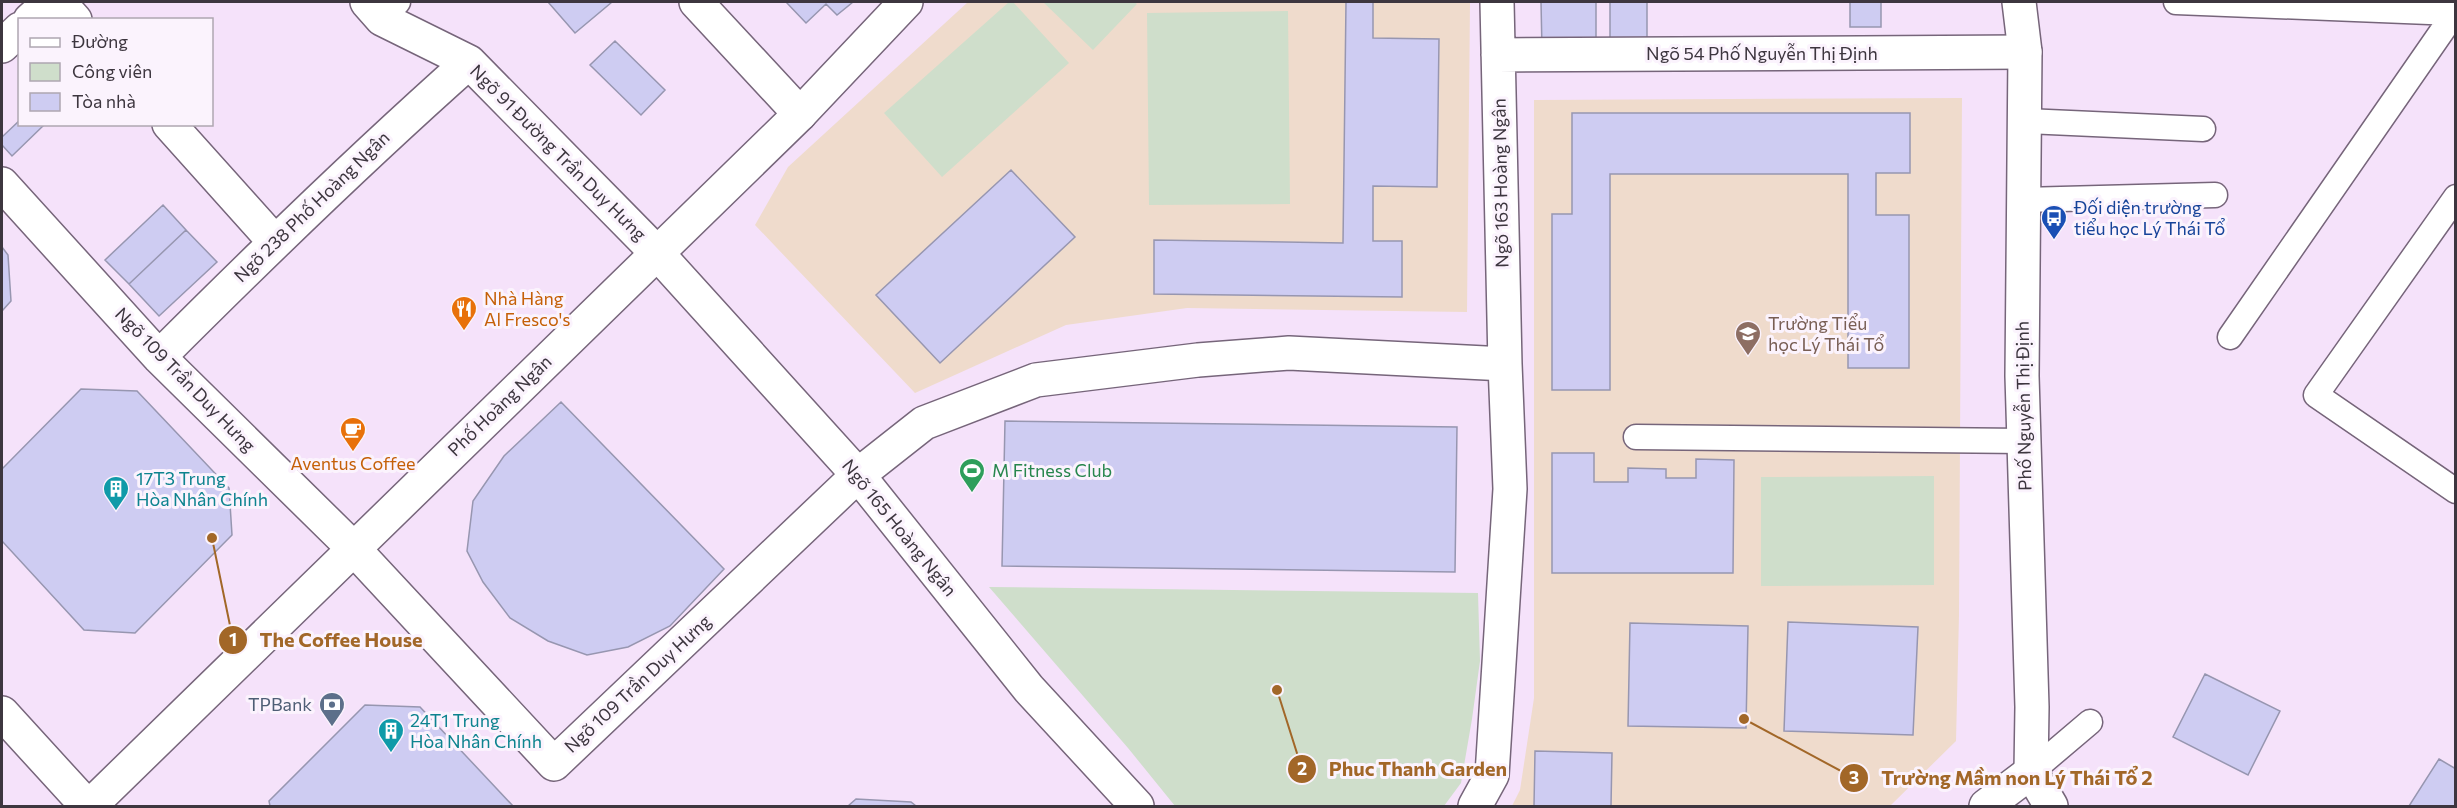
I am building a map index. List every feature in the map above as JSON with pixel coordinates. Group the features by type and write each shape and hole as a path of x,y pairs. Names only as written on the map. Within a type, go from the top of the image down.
{"street":[{"path":"32,18 50,2"},
{"path":"59,2 73,18"},
{"path":"696,2 800,114"},
{"name":"Phố Hoàng Ngân","path":"89,807 800,114 906,2"},
{"name":"Ngõ 163 Hoàng Ngân","path":"1475,807 1492,776 1510,489 1497,2"},
{"name":"Phố Nguyễn Thị Định","path":"2019,2 2025,52 2022,376 2032,706 2031,772"},
{"name":"Ngõ 91 Đường Trần Duy Hưng","path":"382,7 469,62 657,253"},
{"path":"2,46 18,31"},
{"name":"Ngõ 54 Phố Nguyễn Thị Định","path":"1498,56 2025,52"},
{"name":"Ngõ 238 Phố Hoàng Ngân","path":"159,357 274,241 392,130 469,62"},
{"path":"171,126 274,241"},
{"name":"Ngõ 109 Trần Duy Hưng","path":"2,184 159,357 353,548 554,764 858,475"},
{"name":"Ngõ 165 Hoàng Ngân","path":"657,253 858,475 1029,689 1137,807"},
{"path":"858,475 924,423 1036,380 1198,360 1289,353 1505,364"},
{"path":"2,713 89,807"},
{"path":"1986,807 2031,772 2051,807"}],"lane":[{"path":"2176,2 2455,12"},
{"path":"2230,337 2455,12"},
{"path":"2026,121 2203,129"},
{"path":"2025,200 2215,195"},
{"path":"2456,197 2316,395 2456,491"},
{"path":"1636,437 2024,441"},
{"path":"2031,772 2090,722"}],"shaded area":[{"path":"968,2 1470,2 1467,312 1187,308 1066,325 915,393 755,225 788,167"},
{"name":"Trường Tiểu học Lý Thái Tổ","path":"1962,98 1959,615 1956,741 1890,806 1512,806 1520,790 1534,698 1534,100"}],"green space":[{"path":"1009,2 1013,2 1069,63 942,177 884,113"},
{"path":"1043,2 1134,2 1137,4 1093,50"},
{"path":"1288,11 1290,204 1149,205 1147,13"},
{"path":"1934,476 1934,585 1761,586 1761,477"},
{"path":"989,587 1478,593 1480,661 1461,783 1444,806 1175,806"}],"building":[{"path":"548,2 612,2 575,33"},
{"path":"786,2 853,2 837,15 826,4 806,23"},
{"path":"1346,2 1373,2 1373,38 1439,39 1437,187 1373,186 1373,241 1402,241 1402,297 1154,294 1154,240 1343,243"},
{"path":"1541,2 1596,2 1596,50 1542,50"},
{"path":"1610,2 1647,2 1647,42 1610,40"},
{"path":"1850,2 1881,2 1881,27 1850,27"},
{"path":"615,41 665,90 641,115 590,65"},
{"path":"1572,113 1910,113 1910,173 1876,173 1876,215 1909,215 1909,368 1848,368 1848,174 1610,174 1610,390 1552,390 1552,214 1572,214"},
{"path":"18,122 18,126 43,126 12,156 2,145 2,137"},
{"path":"1011,170 1075,237 940,363 876,295"},
{"path":"163,205 186,230 129,284 105,260"},
{"path":"186,230 217,262 159,316 129,284"},
{"path":"2,247 8,255 11,301 2,311"},
{"name":"17T3 Trung Hòa Nhân Chính","path":"81,389 137,391 229,488 232,535 135,633 84,630 2,541 2,469"},
{"path":"561,402 724,569 670,626 628,647 587,655 548,641 510,618 483,582 467,551 473,501 504,456"},
{"path":"1005,421 1457,427 1455,572 1002,566"},
{"path":"1552,453 1594,453 1594,482 1628,482 1628,468 1666,469 1666,478 1696,478 1696,459 1734,460 1733,573 1552,573"},
{"path":"1788,622 1918,627 1913,735 1784,731"},
{"path":"1630,623 1748,626 1746,728 1628,726"},
{"path":"2205,674 2280,711 2248,775 2173,737"},
{"name":"24T1 Trung Hòa Nhân Chính","path":"365,705 420,707 513,806 270,806 269,801"},
{"path":"1535,751 1612,753 1611,806 1534,806"},
{"path":"2439,759 2456,769 2456,806 2409,806"},
{"path":"856,799 911,802 916,806 848,806"}],"place":[{"name":"Đối diện trường tiểu học Lý Thái Tổ","path":"2054,241"},
{"name":"Nhà Hàng Al Fresco's","path":"464,332"},
{"name":"Trường Tiểu học Lý Thái Tổ","path":"1748,357"},
{"name":"Aventus Coffee","path":"353,453"},
{"name":"M Fitness Club","path":"972,494"},
{"name":"17T3 Trung Hòa Nhân Chính","path":"116,512"},
{"name":"The Coffee House","path":"212,538"},
{"name":"Phuc Thanh Garden","path":"1277,690"},
{"name":"Trường Mầm non Lý Thái Tổ 2","path":"1744,719"},
{"name":"TPBank","path":"332,728"},
{"name":"24T1 Trung Hòa Nhân Chính","path":"391,754"}]}
